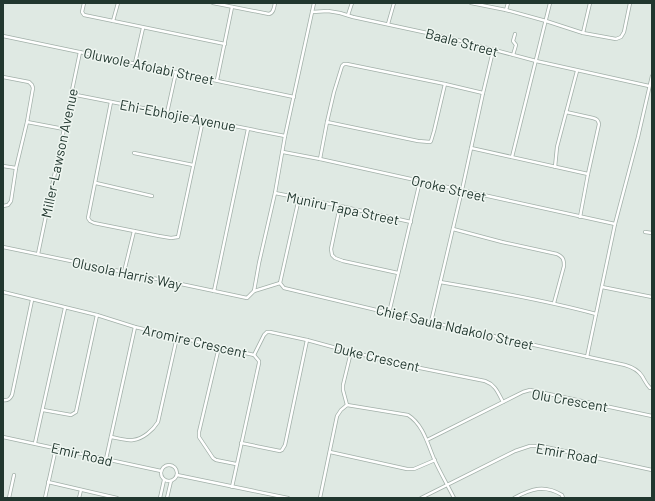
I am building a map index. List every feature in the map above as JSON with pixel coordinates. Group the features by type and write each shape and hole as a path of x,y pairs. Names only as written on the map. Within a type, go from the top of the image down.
{"street":[{"path":"84,3 83,14 143,28 224,44"},
{"path":"114,21 118,3"},
{"path":"213,3 269,14 273,11 275,3"},
{"path":"299,198 280,283 254,291 314,3"},
{"path":"348,15 352,3"},
{"path":"388,24 394,3"},
{"path":"472,3 506,10 583,33 616,39 621,37 624,32 630,3"},
{"path":"506,10 508,3"},
{"path":"512,157 550,3"},
{"path":"583,33 590,3"},
{"path":"217,80 232,7"},
{"name":"Baale Street","path":"312,12 340,12 513,56 649,86"},
{"path":"136,64 143,28"},
{"path":"513,56 516,45 514,41 515,34"},
{"name":"Oluwole Afolabi Street","path":"3,36 294,97"},
{"path":"431,322 493,51"},
{"name":"Miller-Lawson Avenue","path":"38,254 80,52"},
{"path":"320,159 334,92 342,66 344,64 446,84 483,93"},
{"path":"555,167 557,147 576,71"},
{"path":"167,113 176,72"},
{"path":"587,357 615,224 638,137 652,76"},
{"path":"3,77 29,82 33,86 10,201 8,206 3,206"},
{"path":"327,122 418,141 430,142 446,84"},
{"name":"Ehi-Ebhojie Avenue","path":"71,94 286,136"},
{"path":"112,102 88,218 94,223 134,232 171,238 178,237 203,120"},
{"path":"566,112 593,118 599,122 580,217"},
{"path":"27,122 64,129"},
{"path":"214,291 248,129"},
{"path":"471,148 588,174"},
{"name":"Oroke Street","path":"283,152 615,224"},
{"path":"134,153 193,165"},
{"path":"3,166 16,168"},
{"path":"389,313 420,181"},
{"path":"96,184 152,196"},
{"name":"Muniru Tapa Street","path":"275,194 340,206 411,222"},
{"path":"340,206 331,249 334,258 350,263 398,273"},
{"path":"453,230 557,254 562,257 564,266 554,303"},
{"path":"124,272 134,232"},
{"path":"645,232 652,233"},
{"name":"Olusola Harris Way","path":"3,247 245,298 254,291"},
{"path":"440,282 554,303 596,314"},
{"name":"Chief Saula Ndakolo Street","path":"280,283 284,288 631,367 644,378 645,383 650,388"},
{"path":"602,287 652,297"},
{"name":"Aromire Crescent","path":"3,292 97,315 135,327 254,355 259,361 259,364 232,487"},
{"path":"3,400 10,399 12,395 32,300"},
{"path":"35,443 65,308"},
{"path":"43,410 71,415 76,412 97,315"},
{"path":"106,459 135,327"},
{"name":"Duke Crescent","path":"254,355 264,335 267,332 270,332 415,367 485,381 491,383 496,388 503,402"},
{"path":"111,437 132,441 145,435 155,427 158,422 177,337"},
{"path":"241,443 280,451 282,450 285,445 307,340"},
{"path":"219,347 201,426 200,437 213,458 236,464"},
{"path":"347,405 343,385 351,352"},
{"name":"Olu Crescent","path":"427,440 523,392 530,390 652,416"},
{"path":"347,405 413,418 427,440 454,498"},
{"path":"320,498 337,416 347,405"},
{"name":"Emir Road","path":"3,437 161,472"},
{"name":"Emir Road","path":"421,498 530,446 541,446 652,470"},
{"path":"45,498 56,448"},
{"path":"330,452 407,469 414,469 435,460"},
{"path":"160,498 164,480 161,476 161,472 166,466 171,465 177,470 177,475 175,479 171,481 167,498"},
{"path":"9,498 14,475"},
{"path":"177,475 276,497 288,498"},
{"path":"164,480 171,481"},
{"path":"48,482 117,498"},
{"path":"514,498 537,488 544,488 558,492 563,498"},
{"path":"80,498 81,490"}]}
